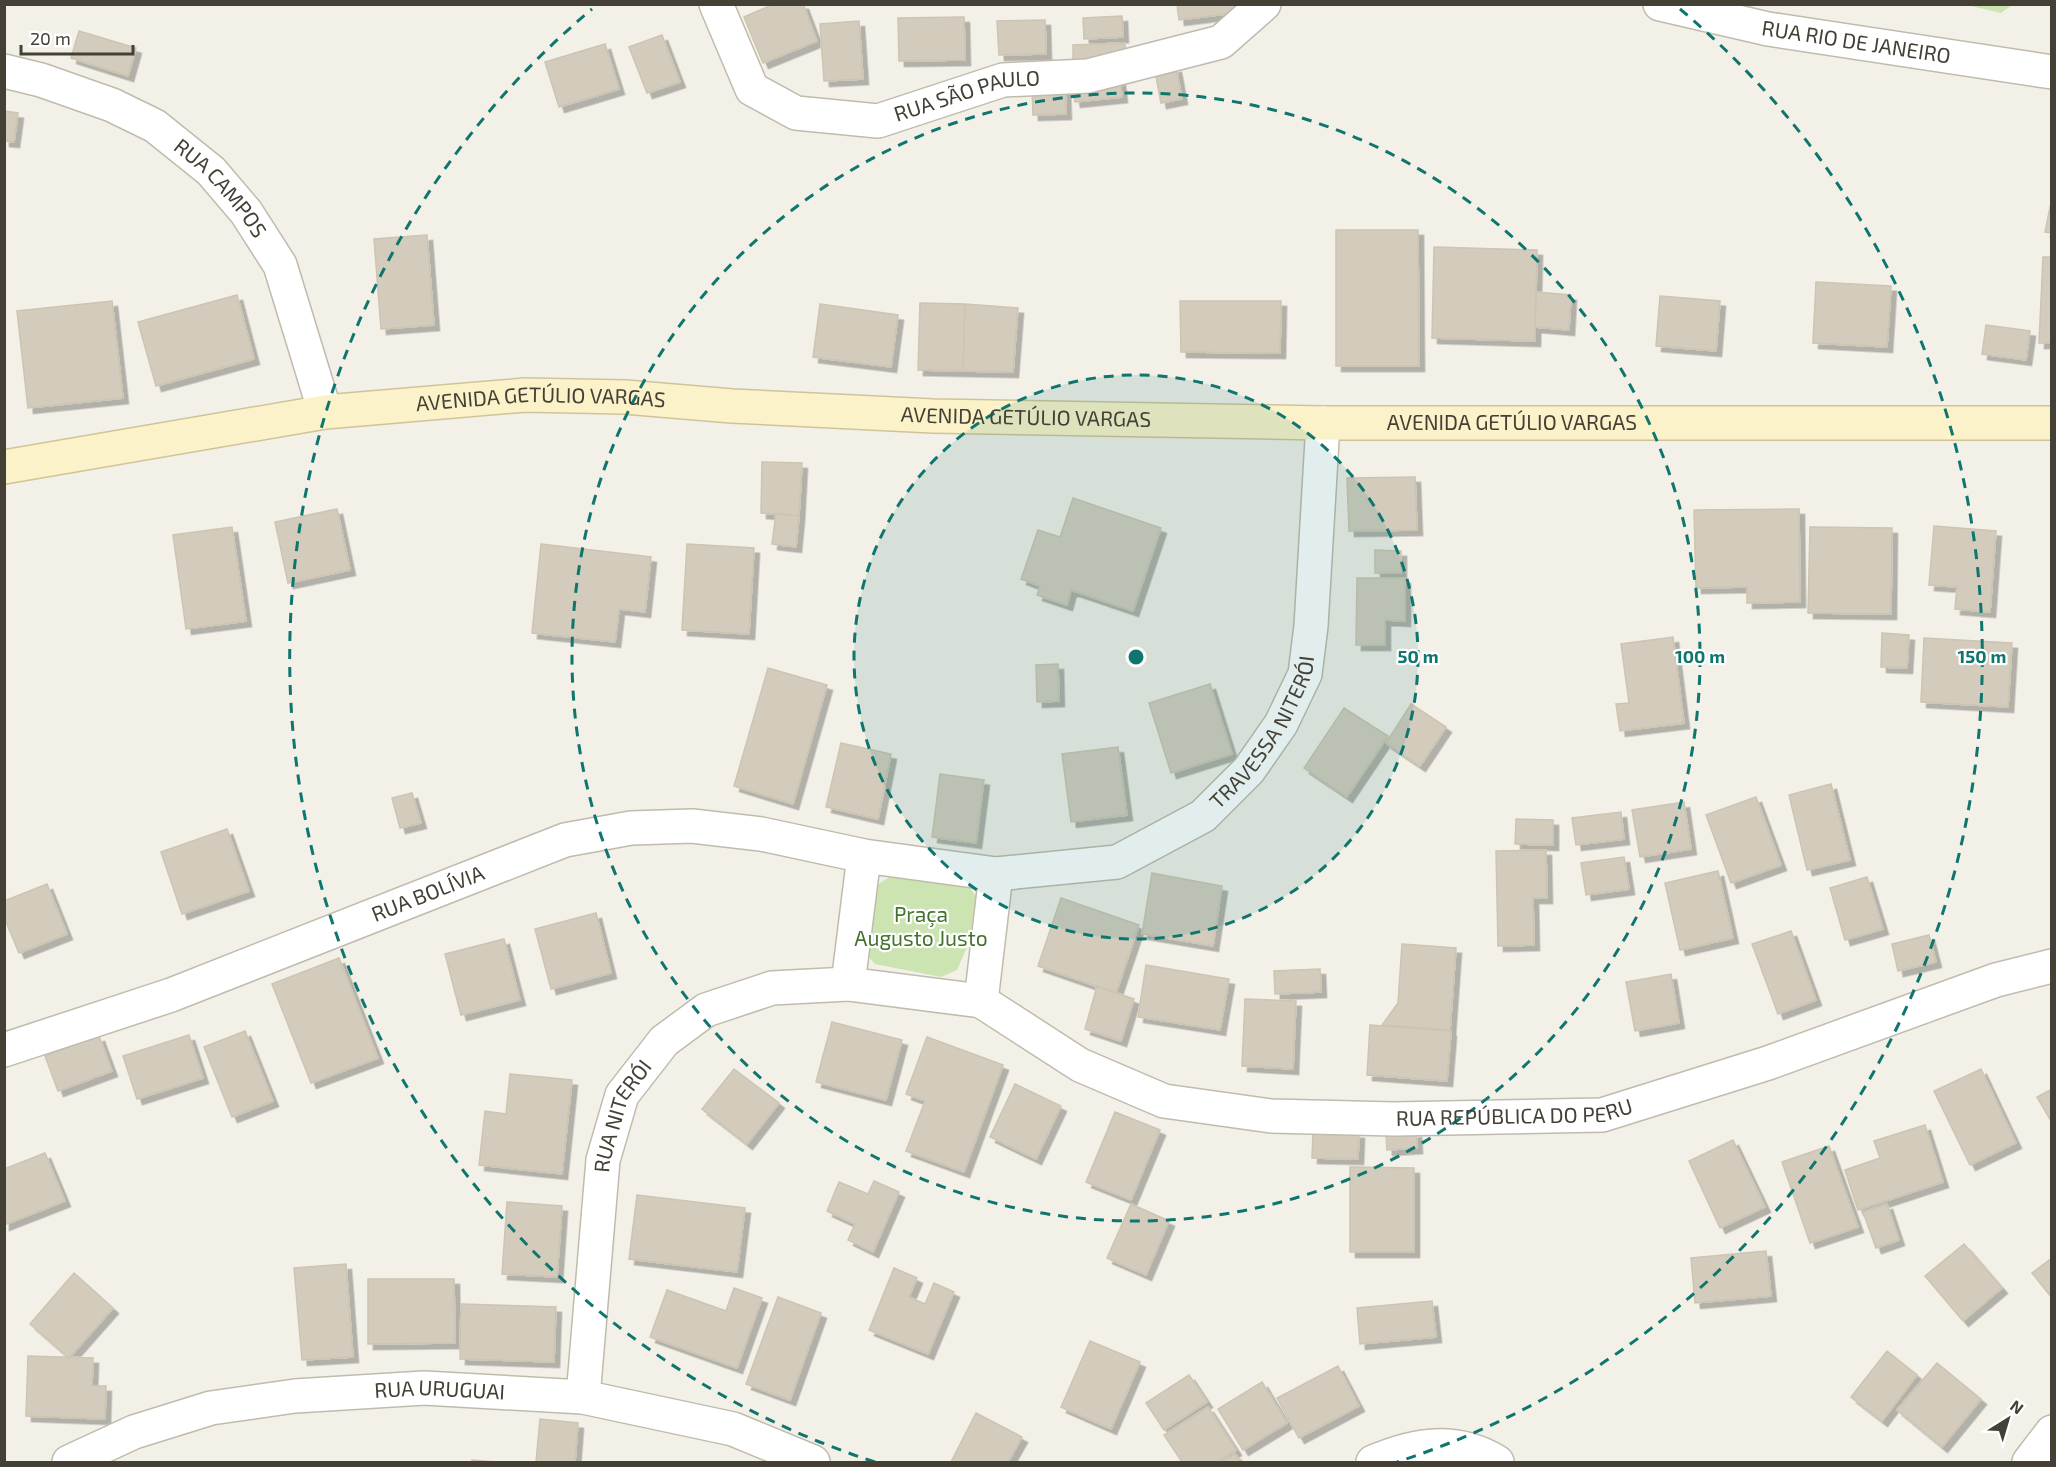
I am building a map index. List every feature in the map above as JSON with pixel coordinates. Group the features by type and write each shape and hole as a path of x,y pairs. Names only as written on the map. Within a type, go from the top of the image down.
{"street":[{"name":"RUA SÃO PAULO","path":"716,4 752,88 796,113 878,121 1003,81 1088,76 1221,42 1264,4"},
{"name":"RUA RIO DE JANEIRO","path":"1660,4 1768,29 2052,72"},
{"name":"RUA CAMPOS","path":"4,71 40,80 112,105 155,126 211,171 246,212 280,266 325,412"},
{"name":"AVENIDA GETÚLIO VARGAS","path":"4,467 325,412 525,395 626,397 732,406 933,416 1323,423 2052,423"},
{"name":"TRAVESSA NITERÓI","path":"996,874 1117,862 1203,816 1249,770 1281,724 1305,674 1311,626 1323,423"},
{"name":"RUA BOLÍVIA","path":"4,1050 171,995 565,840 632,828 692,826 761,834 864,856"},
{"path":"864,856 996,874 981,1001 848,984 864,856"},
{"name":"RUA REPÚBLICA DO PERU","path":"981,1001 1080,1065 1164,1101 1271,1116 1394,1119 1602,1115 1768,1063 1995,980 2052,966"},
{"name":"RUA NITERÓI","path":"582,1397 603,1160 622,1095 664,1041 706,1010 772,988 848,984"},
{"name":"RUA URUGUAI","path":"69,1462 134,1432 211,1408 295,1396 424,1388 582,1397 733,1429 813,1462"},
{"path":"2029,1462 2052,1432"},
{"path":"1373,1462 1424,1446 1452,1445 1497,1462"}],"green space":[{"path":"2012,4 2001,13 1967,5"},
{"name":"Praça Augusto Justo","path":"891,876 969,886 977,898 974,931 957,970 941,977 875,964 866,954 877,885"}],"building":[{"path":"774,4 803,4 817,41 763,63 744,17"},
{"path":"1177,4 1241,4 1242,12 1179,20"},
{"path":"1122,16 1123,37 1084,39 1083,18"},
{"path":"964,17 965,60 899,61 898,18"},
{"path":"1045,20 1046,54 999,55 997,21"},
{"path":"859,21 863,79 824,81 820,24"},
{"path":"79,31 136,48 128,76 71,58"},
{"path":"662,35 680,82 647,93 629,47"},
{"path":"1125,43 1125,62 1073,63 1073,45"},
{"path":"605,44 619,89 559,107 545,62"},
{"path":"1176,67 1182,99 1161,103 1155,71"},
{"path":"1120,80 1122,97 1075,102 1072,86"},
{"path":"1065,88 1066,114 1033,115 1032,89"},
{"path":"4,111 18,113 14,142 4,141"},
{"path":"2052,198 2052,233 2045,232"},
{"path":"1336,230 1418,230 1419,366 1336,366"},
{"path":"427,235 434,325 381,329 374,239"},
{"path":"1434,247 1537,250 1535,341 1432,338"},
{"path":"2043,257 2052,257 2052,343 2039,343"},
{"path":"1816,282 1891,286 1887,347 1813,343"},
{"path":"1536,292 1571,295 1569,330 1535,327"},
{"path":"237,295 254,359 156,386 138,322"},
{"path":"1660,296 1720,301 1716,351 1656,346"},
{"path":"112,301 123,398 28,408 17,311"},
{"path":"1180,301 1281,301 1280,353 1181,352"},
{"path":"920,303 965,304 963,371 918,370"},
{"path":"820,304 898,315 891,367 813,357"},
{"path":"965,304 1018,308 1013,372 963,371"},
{"path":"1986,325 2030,331 2026,360 1982,354"},
{"path":"762,462 802,463 799,516 761,513"},
{"path":"1415,477 1417,530 1349,531 1347,478"},
{"path":"1073,498 1161,528 1133,611 1071,590 1067,605 1037,595 1040,586 1021,579 1038,530 1060,537"},
{"path":"337,509 350,570 288,583 275,522"},
{"path":"1799,509 1800,602 1747,603 1747,587 1696,588 1694,510"},
{"path":"776,513 799,516 796,547 772,544"},
{"path":"1934,526 1996,531 1990,612 1955,609 1957,587 1929,585"},
{"path":"232,527 246,621 186,629 173,535"},
{"path":"1810,527 1892,528 1891,614 1808,613"},
{"path":"541,544 651,557 645,612 619,609 615,642 532,633"},
{"path":"687,544 754,548 749,634 682,630"},
{"path":"1375,550 1401,551 1401,573 1375,573"},
{"path":"1357,578 1405,578 1405,621 1385,620 1385,645 1356,645"},
{"path":"1882,633 1909,635 1907,668 1881,667"},
{"path":"1673,637 1684,723 1620,731 1616,704 1629,703 1621,644"},
{"path":"1924,638 2012,643 2008,707 1921,702"},
{"path":"1058,664 1059,701 1037,702 1036,665"},
{"path":"768,668 827,685 793,804 734,786"},
{"path":"1210,684 1232,754 1171,773 1149,703"},
{"path":"1411,704 1446,727 1420,766 1386,743"},
{"path":"1344,708 1388,736 1347,797 1304,768"},
{"path":"841,743 891,754 878,819 826,807"},
{"path":"1118,747 1127,815 1071,822 1062,754"},
{"path":"940,774 984,780 976,843 932,837"},
{"path":"1831,784 1850,860 1807,870 1789,795"},
{"path":"412,793 421,823 400,828 392,798"},
{"path":"1756,797 1781,865 1731,883 1706,815"},
{"path":"1684,802 1691,849 1640,857 1632,810"},
{"path":"1621,812 1624,839 1576,845 1572,818"},
{"path":"1516,819 1553,820 1553,845 1515,844"},
{"path":"227,829 249,891 182,914 161,852"},
{"path":"1546,850 1547,898 1533,898 1534,945 1498,946 1496,851"},
{"path":"1624,857 1629,889 1586,895 1581,863"},
{"path":"1718,871 1733,938 1680,950 1665,883"},
{"path":"1152,873 1222,886 1213,946 1142,934"},
{"path":"1867,877 1883,929 1845,940 1830,888"},
{"path":"47,884 67,934 19,953 4,917 4,901"},
{"path":"1061,898 1139,925 1116,993 1038,966"},
{"path":"596,913 611,973 551,989 535,929"},
{"path":"1791,931 1816,1000 1778,1014 1752,944"},
{"path":"1929,935 1936,962 1898,971 1892,944"},
{"path":"504,939 520,1000 461,1015 445,954"},
{"path":"1402,944 1456,948 1450,1030 1382,1025 1398,1003"},
{"path":"339,958 378,1058 311,1083 272,984"},
{"path":"1146,965 1229,979 1220,1030 1138,1017"},
{"path":"1320,969 1321,992 1275,994 1274,971"},
{"path":"1671,974 1679,1023 1635,1031 1626,982"},
{"path":"1097,986 1134,999 1121,1041 1085,1029"},
{"path":"1245,999 1296,1001 1293,1069 1242,1066"},
{"path":"832,1022 902,1040 886,1100 816,1082"},
{"path":"1370,1025 1451,1031 1447,1081 1367,1075"},
{"path":"245,1031 273,1101 232,1117 204,1047"},
{"path":"189,1035 203,1078 137,1099 123,1056"},
{"path":"99,1036 112,1071 58,1091 45,1056"},
{"path":"927,1037 1003,1065 964,1172 906,1151 925,1101 906,1094"},
{"path":"734,1069 779,1103 747,1144 702,1109"},
{"path":"1981,1069 2016,1143 1970,1165 1934,1091"},
{"path":"510,1074 572,1080 562,1174 479,1165 485,1111 506,1114"},
{"path":"1015,1084 1061,1106 1036,1159 990,1137"},
{"path":"2052,1089 2052,1123 2037,1097"},
{"path":"1115,1112 1160,1130 1131,1200 1086,1182"},
{"path":"1925,1125 1943,1182 1858,1210 1845,1170 1880,1158 1874,1141"},
{"path":"1313,1132 1359,1133 1358,1159 1312,1158"},
{"path":"1416,1132 1417,1148 1387,1150 1386,1135"},
{"path":"1733,1140 1765,1207 1720,1228 1689,1161"},
{"path":"1829,1146 1858,1227 1810,1243 1782,1162"},
{"path":"45,1153 65,1201 4,1225 4,1169"},
{"path":"1350,1167 1414,1168 1414,1252 1350,1252"},
{"path":"874,1181 899,1192 873,1252 848,1240 855,1224 827,1211 839,1182 868,1194"},
{"path":"637,1195 745,1208 737,1272 629,1259"},
{"path":"507,1202 562,1206 557,1277 502,1274"},
{"path":"1131,1204 1169,1221 1146,1275 1107,1258"},
{"path":"1887,1204 1899,1240 1876,1248 1863,1212"},
{"path":"1964,1244 2002,1288 1963,1321 1925,1276"},
{"path":"1766,1251 1771,1296 1695,1303 1691,1258"},
{"path":"2052,1258 2052,1298 2032,1273"},
{"path":"346,1264 353,1357 302,1360 294,1268"},
{"path":"894,1268 917,1278 909,1297 925,1304 934,1283 954,1292 928,1354 869,1330"},
{"path":"74,1273 113,1308 69,1358 30,1324"},
{"path":"368,1279 454,1279 455,1343 368,1344"},
{"path":"734,1288 762,1298 737,1368 650,1337 667,1290 726,1311"},
{"path":"778,1297 821,1313 790,1400 746,1384"},
{"path":"1432,1301 1436,1337 1360,1344 1357,1308"},
{"path":"461,1304 556,1307 554,1362 460,1359"},
{"path":"1090,1341 1140,1362 1111,1429 1061,1407"},
{"path":"1887,1351 1917,1375 1882,1421 1851,1397"},
{"path":"28,1356 93,1358 92,1386 106,1386 105,1419 26,1416"},
{"path":"1937,1363 1981,1399 1942,1447 1897,1410"},
{"path":"1338,1366 1359,1406 1299,1438 1277,1398"},
{"path":"1189,1375 1207,1402 1164,1430 1146,1403"},
{"path":"1262,1382 1287,1423 1243,1450 1218,1409"},
{"path":"1208,1407 1236,1450 1217,1462 1182,1462 1164,1435"},
{"path":"976,1413 1022,1437 1008,1462 951,1462"},
{"path":"540,1419 578,1423 575,1462 536,1462"},
{"path":"1235,1454 1241,1462 1221,1462"},
{"path":"472,1460 496,1462 472,1462"}]}
